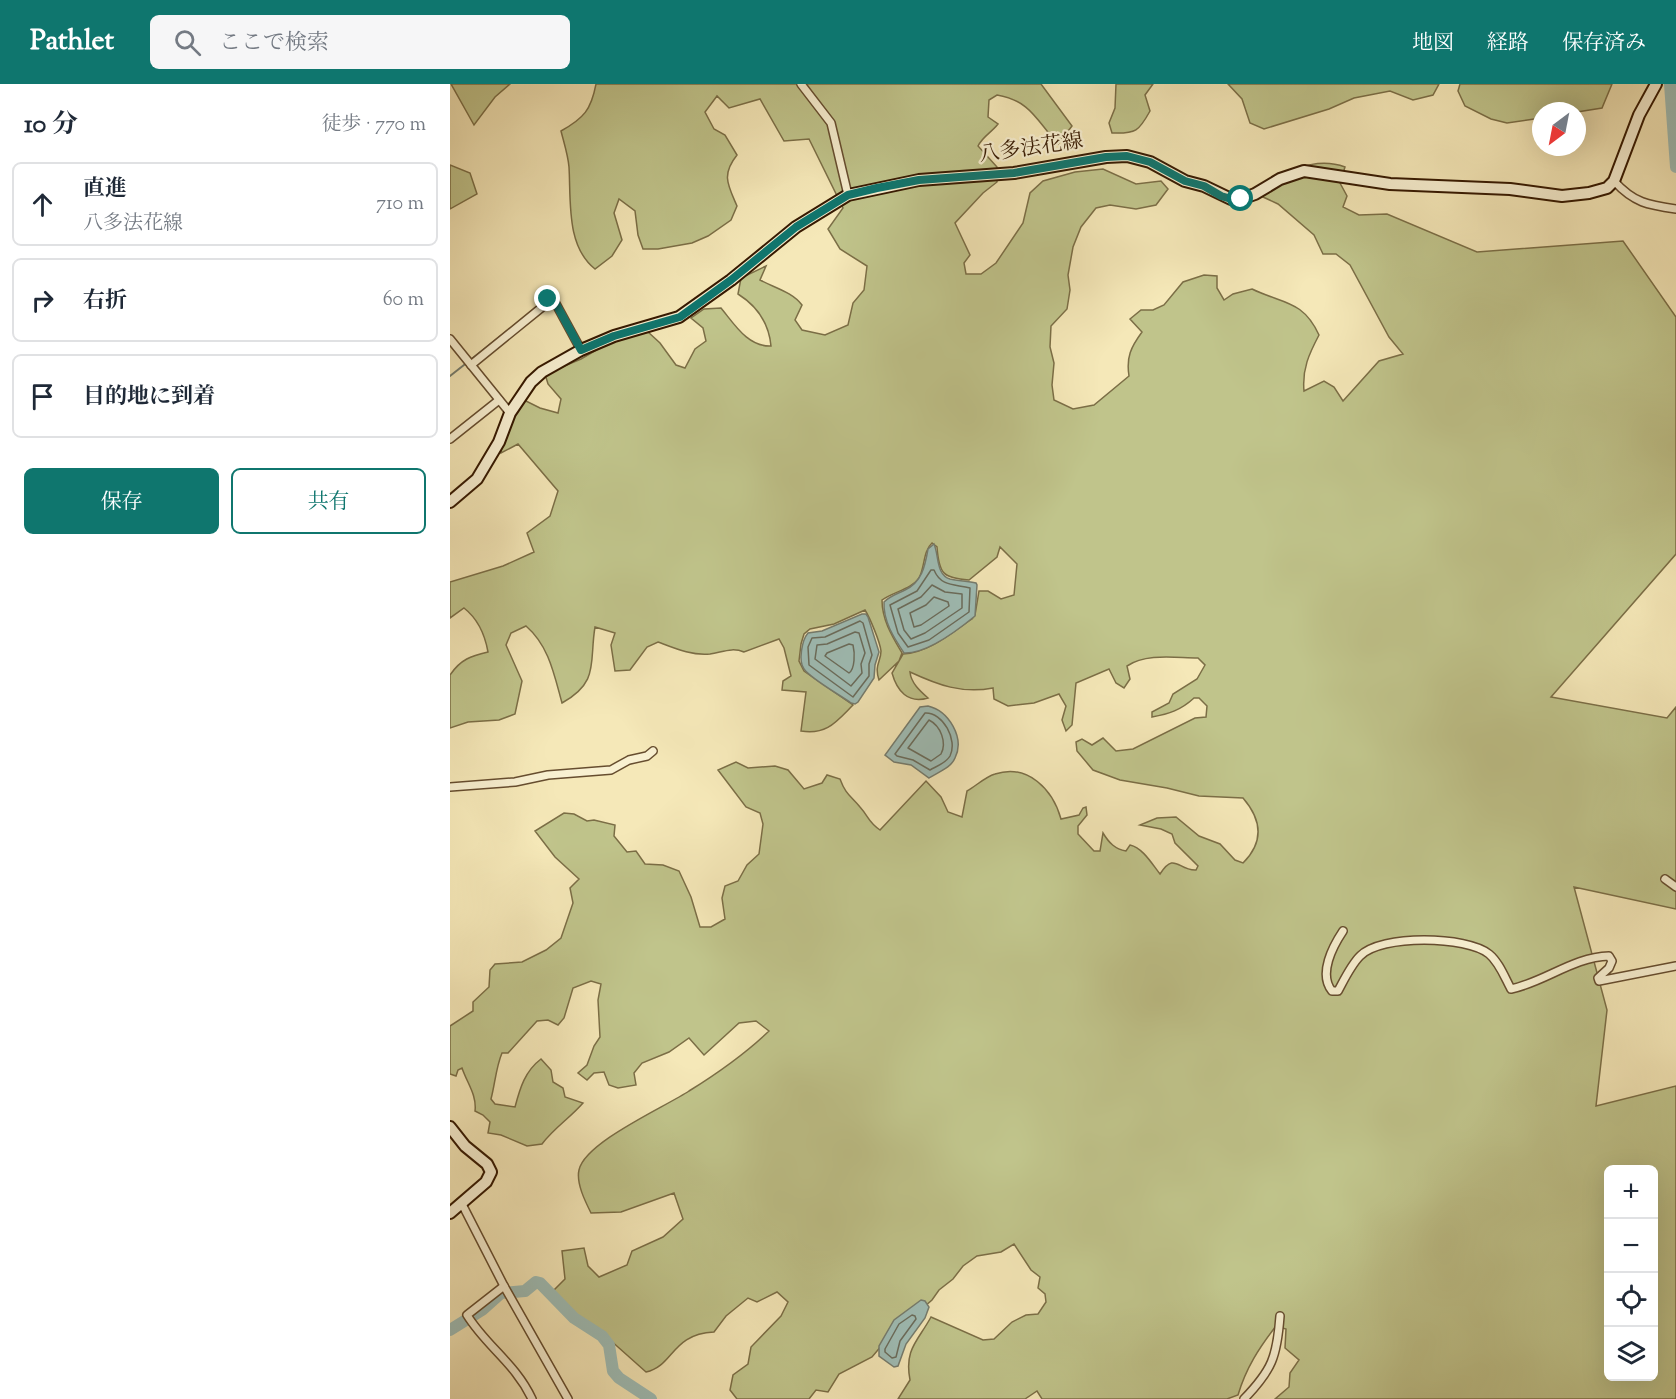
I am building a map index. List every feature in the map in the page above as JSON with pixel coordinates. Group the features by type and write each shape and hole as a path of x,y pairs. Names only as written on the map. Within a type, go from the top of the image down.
{"main road":[{"path":"1614,181 1638,115 1656,84"},
{"name":"八多法花線","path":"450,502 477,479 499,442 510,413 531,382 542,372 581,350 614,336 680,317 731,280 796,227 848,195 919,180 1014,173 1106,157 1127,156 1150,162 1185,181 1204,186 1231,199 1241,199 1280,179 1304,171 1390,184 1510,189 1562,196 1589,193 1606,188 1614,181"},
{"path":"450,1127 465,1146 487,1164 491,1172 486,1182 450,1213"}],"street":[{"path":"801,84 831,123 848,195"},
{"path":"1614,181 1625,194 1637,201 1676,209"},
{"path":"468,362 546,304 548,299 556,304 581,350"},
{"path":"450,339 510,413"},
{"path":"450,439 499,400"},
{"path":"450,787 515,782 548,775 611,770 629,760 647,756 652,751"},
{"path":"1665,879 1676,887"},
{"path":"1343,931 1331,950 1327,971 1329,988 1332,991 1338,991 1360,956 1384,944 1403,941 1423,940 1480,948 1492,956 1511,989 1527,986 1568,966 1596,957 1609,956 1612,961 1609,968 1598,978 1599,981 1676,966"},
{"path":"462,1204 506,1290 568,1399"},
{"path":"506,1290 467,1314 524,1381 532,1399"},
{"path":"1244,1399 1266,1374 1276,1353 1280,1316"}],"green space":[{"path":"451,84 510,84 495,97 474,125"},
{"path":"596,84 1041,84 1072,126 1058,144 1032,113 1018,102 997,95 989,100 988,117 998,124 978,146 997,167 997,182 983,193 955,223 970,255 964,263 966,274 981,274 996,263 1023,223 1030,193 1043,181 1075,172 1103,169 1136,184 1161,181 1168,189 1156,205 1136,209 1110,205 1096,208 1081,227 1073,247 1068,275 1070,290 1067,309 1051,326 1050,347 1054,363 1052,385 1054,400 1073,409 1094,405 1129,376 1130,352 1142,332 1130,319 1141,310 1153,310 1164,305 1183,282 1204,275 1217,276 1217,288 1224,300 1233,294 1252,289 1291,304 1306,315 1319,335 1307,362 1304,391 1324,381 1334,387 1343,401 1379,361 1403,354 1389,337 1350,265 1336,254 1323,254 1314,235 1278,204 1263,197 1270,179 1298,168 1325,163 1345,167 1340,183 1347,196 1343,207 1359,215 1387,214 1477,252 1623,241 1676,317 1676,554 1551,697 1667,718 1676,707 1676,909 1574,887 1607,1010 1596,1106 1676,1086 1676,1399 1275,1399 1289,1387 1290,1373 1299,1360 1285,1348 1286,1329 1276,1326 1254,1359 1238,1395 1227,1399 1042,1399 1037,1391 1025,1399 898,1399 910,1380 909,1360 913,1346 931,1317 983,1340 994,1339 1012,1322 1026,1315 1038,1314 1046,1302 1045,1294 1038,1288 1040,1277 1031,1270 1014,1244 1001,1252 977,1256 963,1266 932,1300 888,1338 872,1357 839,1374 828,1392 816,1390 809,1399 737,1399 730,1390 733,1375 748,1364 751,1347 781,1316 788,1302 777,1292 757,1302 748,1298 726,1316 714,1332 689,1338 662,1364 646,1372 609,1339 572,1311 553,1291 565,1279 562,1251 584,1248 588,1266 599,1277 627,1265 632,1251 663,1237 683,1219 674,1193 621,1212 591,1213 578,1175 584,1159 610,1137 721,1070 769,1031 756,1021 739,1023 704,1055 689,1038 669,1052 642,1063 634,1073 636,1085 618,1088 609,1085 604,1072 594,1073 587,1080 578,1073 587,1065 600,1037 598,1000 601,984 591,981 573,988 564,1018 558,1025 548,1020 537,1021 508,1053 502,1053 491,1099 495,1104 515,1107 527,1074 541,1059 551,1070 553,1082 563,1088 565,1097 583,1103 542,1144 527,1146 501,1135 488,1133 490,1122 475,1111 473,1094 462,1068 458,1070 456,1076 450,1074 450,1026 473,1011 473,1002 489,987 490,970 495,964 522,962 546,950 561,938 573,903 570,888 579,879 555,857 535,831 564,813 574,814 587,821 594,820 615,825 614,836 627,852 636,851 645,864 663,865 679,871 691,897 700,927 711,927 725,919 722,898 725,886 738,881 747,865 759,854 763,824 760,813 746,807 718,770 736,762 748,768 775,766 788,770 804,789 822,783 827,775 840,779 848,794 880,830 926,781 941,797 948,812 962,817 967,791 995,774 1018,772 1028,776 1045,789 1052,798 1061,819 1079,815 1086,807 1087,815 1078,826 1078,834 1094,851 1100,851 1103,833 1110,843 1119,849 1126,851 1130,845 1139,849 1160,874 1165,867 1173,863 1190,870 1196,870 1198,866 1175,843 1172,834 1161,829 1140,825 1157,818 1176,817 1199,836 1220,844 1235,860 1243,863 1255,847 1258,831 1254,814 1243,798 1199,796 1120,780 1093,770 1077,751 1076,742 1082,739 1092,745 1103,738 1116,751 1133,749 1195,718 1206,717 1207,706 1199,698 1194,698 1174,711 1152,717 1152,712 1169,703 1173,694 1197,679 1205,665 1198,658 1161,657 1135,662 1127,666 1130,679 1124,688 1116,683 1109,669 1076,683 1072,725 1066,731 1062,720 1066,706 1059,694 1034,703 1008,706 994,699 993,688 960,689 930,681 910,672 914,683 928,698 915,699 904,694 894,679 892,673 899,661 879,680 877,671 881,651 865,610 834,624 810,629 804,634 799,661 804,671 853,705 830,726 818,731 801,731 806,692 782,690 783,681 791,676 784,648 779,639 744,652 731,650 710,654 683,651 658,642 647,647 630,670 615,671 611,645 615,633 595,627 588,679 574,695 562,703 545,652 540,642 526,626 511,633 506,645 522,681 515,714 499,720 468,722 450,728 450,675 467,659 488,652 480,628 469,612 464,608 450,618 450,582 503,566 534,552 527,533 550,516 558,491 518,444 501,453 506,432 524,400 558,413 561,399 548,384 545,374 581,359 615,339 647,331 660,343 676,365 685,368 695,349 706,341 703,328 691,318 704,309 721,308 749,339 755,343 771,346 768,330 761,316 738,294 741,278 766,266 760,280 788,293 802,305 795,320 802,330 825,335 848,325 853,303 864,290 867,266 840,249 828,229 843,208 809,139 784,141 760,99 729,108 717,96 705,112 714,129 725,135 737,155 728,174 729,186 737,206 731,220 708,236 692,243 658,249 643,249 638,235 635,211 619,199 614,213 622,240 612,256 595,269 579,248 575,236 570,208 567,154 561,131 581,117 589,107","holes":["932,543 937,547 941,569 953,578 969,580 997,557 1000,547 1017,564 1014,595 1001,599 988,591 979,591 975,615 972,619 931,646 903,654 899,661 902,653 886,621 882,600 916,582 921,574 927,550"]},
{"path":"1116,84 1153,84 1145,95 1150,111 1143,123 1132,132 1112,133 1109,123 1115,108"},
{"path":"1228,84 1439,84 1433,95 1413,100 1390,91 1354,98 1329,109 1264,129 1250,123 1242,99"},
{"path":"1460,84 1612,84 1602,108 1586,111 1586,102 1532,102 1532,119 1507,123 1491,119 1465,106 1458,91"},
{"path":"450,165 470,173 477,194 450,209"}],"water":[{"path":"934,544 940,569 945,577 976,583 975,616 932,645 922,650 904,653 887,623 884,602 915,583 924,567 928,549"},
{"path":"862,614 868,617 879,652 874,678 855,704 808,673 802,665 801,656 808,633 822,631"},
{"path":"928,706 936,709 948,719 958,742 958,750 953,761 929,778 911,765 894,762 885,755 920,707"},
{"path":"921,1300 925,1301 929,1307 925,1318 906,1344 898,1366 894,1367 879,1356 879,1346 894,1320"}],"waterway":[{"path":"1670,84 1676,167"},
{"path":"450,376 535,309"},
{"path":"450,1330 482,1310 501,1293 525,1291 536,1282 540,1283 574,1318 602,1336 609,1345 613,1371 619,1378 651,1399"}],"route":[{"path":"548,299 556,304 581,350 614,336 680,317 731,280 796,227 848,195 919,180 1014,173 1106,157 1127,156 1150,162 1185,181 1204,186 1221,196 1241,199"}]}
